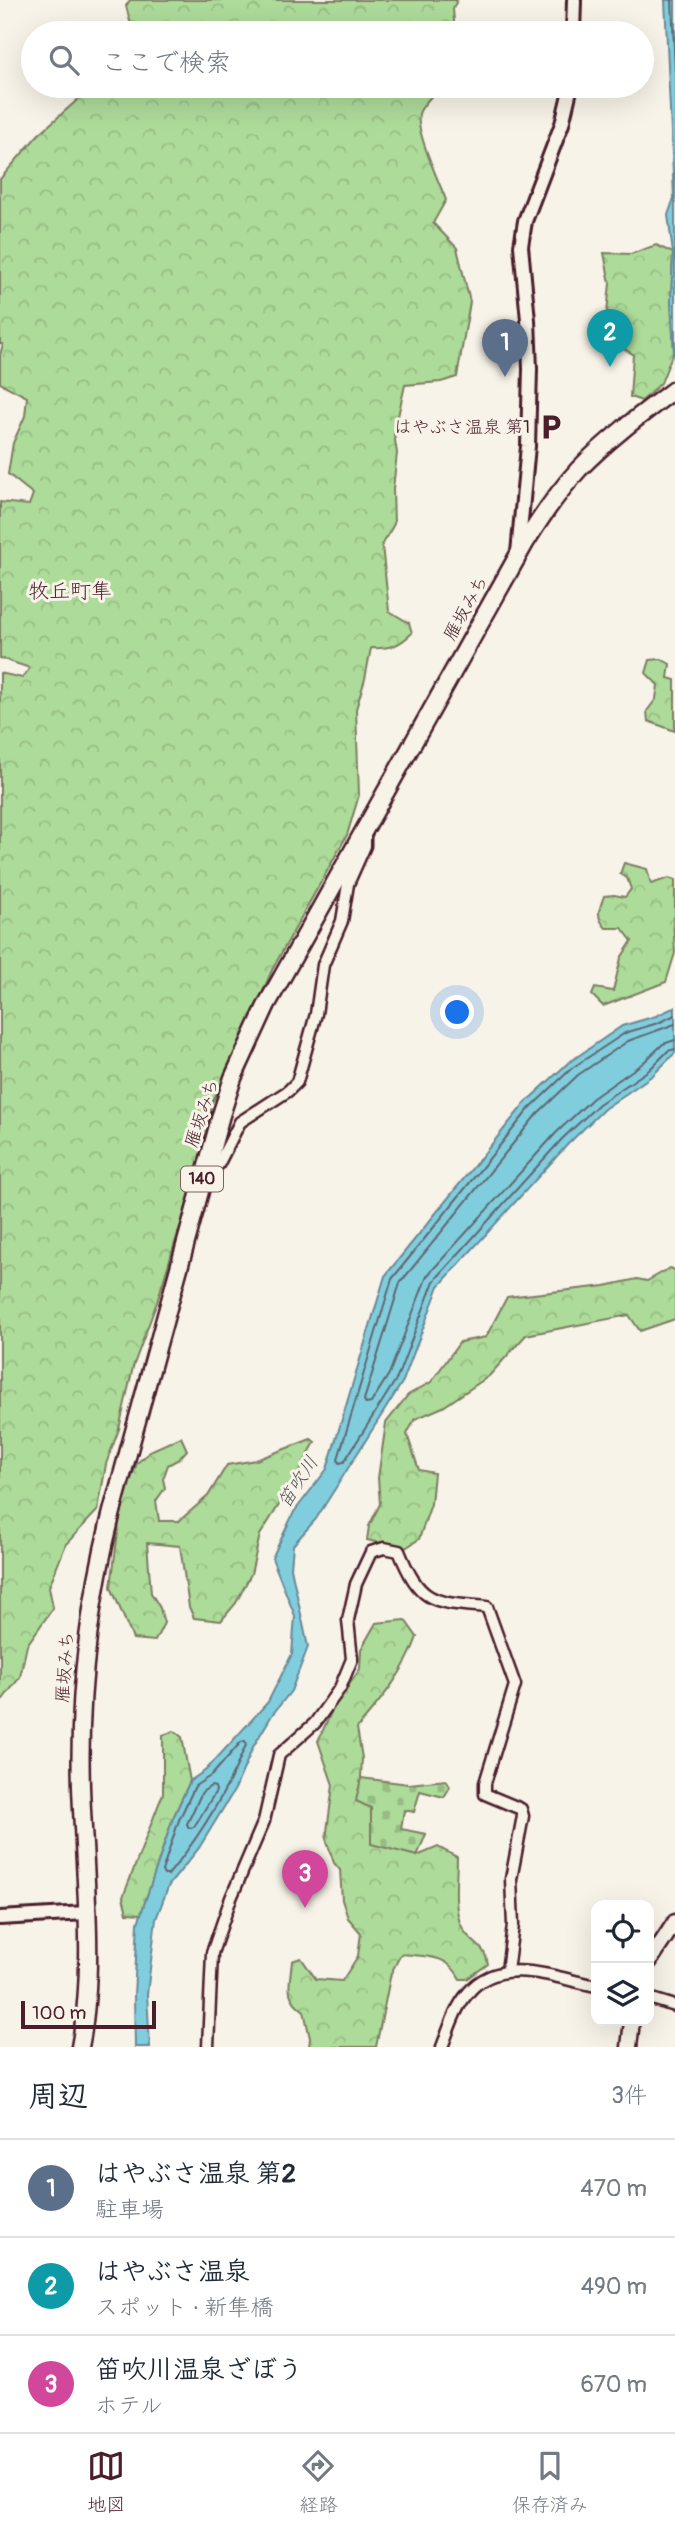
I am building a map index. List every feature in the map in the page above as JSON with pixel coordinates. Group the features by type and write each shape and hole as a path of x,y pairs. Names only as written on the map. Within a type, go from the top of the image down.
{"highway":[{"name":"雁坂みち","path":"80,2047 88,1989 81,1711 88,1622 101,1554 202,1178 233,1078 261,1017 518,554 554,498 580,468 675,389"}],"main road":[{"path":"654,1954 675,1922"},
{"path":"629,2047 631,2026"}],"street":[{"path":"573,21 574,0"},
{"path":"518,554 528,446 530,369 521,246 525,221 562,124 568,98"},
{"path":"202,1178 218,1165 240,1122 288,1091 297,1082 316,1014 323,965 342,921 348,884 365,846 365,827"},
{"path":"208,2047 212,1953 231,1898 264,1821 279,1755 315,1723 340,1688 352,1659 348,1619 355,1584 370,1552 384,1548 399,1551 407,1571 421,1592 442,1603 487,1607 515,1685 485,1783 485,1794 521,1809 523,1816 511,1879 513,1924 507,1971"},
{"path":"0,1918 86,1913"},
{"path":"442,2047 457,2009 469,1991 494,1974 507,1971 550,1975 591,1985"},
{"path":"654,2000 675,2006"}],"green space":[{"path":"130,0 457,0 453,9 454,21 130,21 126,6"},
{"path":"80,98 430,98 419,114 419,122 433,169 446,200 433,223 457,248 470,302 457,377 441,382 405,385 394,434 397,453 393,489 394,524 382,545 389,611 409,623 412,633 393,646 371,648 356,709 359,795 347,835 272,970 212,1103 198,1167 157,1302 133,1367 119,1429 106,1464 98,1510 66,1544 49,1587 53,1608 27,1645 20,1677 0,1703 0,673 22,678 30,668 0,658 0,502 29,505 33,494 8,474 13,443 25,416 27,397 0,383 0,355 3,344 0,344 0,179 38,135"},
{"path":"656,245 673,253 671,300 674,350 661,383 642,401 630,397 633,354 620,347 618,322 607,313 610,283 604,253 631,254"},
{"path":"661,659 670,664 668,678 675,680 675,731 648,721 647,711 656,699 658,685 646,673 650,660"},
{"path":"624,863 647,869 651,884 669,878 675,880 675,953 666,982 603,1006 592,995 595,988 613,991 621,958 632,941 622,928 606,928 599,916 604,896 625,897 631,889 627,878 620,874"},
{"path":"670,1268 675,1270 675,1319 640,1331 629,1315 526,1335 489,1376 443,1407 415,1419 407,1434 419,1470 434,1473 431,1504 419,1539 404,1549 367,1540 369,1526 380,1504 378,1478 386,1423 408,1395 431,1382 460,1342 486,1337 507,1297 605,1286 637,1279 647,1281"},
{"path":"181,1437 187,1450 179,1459 168,1465 163,1479 165,1488 156,1501 159,1521 179,1521 208,1496 227,1465 256,1460 311,1439 315,1442 260,1535 251,1574 236,1603 221,1621 194,1618 189,1607 180,1546 147,1543 151,1593 160,1608 164,1623 155,1641 133,1639 111,1587 121,1507 137,1463 152,1450"},
{"path":"405,1620 417,1637 412,1650 391,1685 357,1728 362,1758 361,1778 371,1808 417,1856 438,1847 457,1857 457,1913 466,1934 484,1952 488,1964 467,1979 460,1979 442,1960 401,1954 391,1973 376,2047 309,2047 310,2038 304,2011 290,1995 292,1961 301,1958 316,1979 342,1981 358,1956 361,1933 348,1918 342,1900 340,1870 334,1863 326,1839 333,1785 318,1741 333,1708 360,1669 361,1649 376,1623"},
{"path":"174,1731 182,1737 190,1781 173,1818 141,1914 127,1913 123,1897 163,1793 163,1735"},
{"path":"361,1778 409,1784 446,1780 450,1787 444,1797 420,1791 414,1812 404,1810 401,1829 426,1834 417,1856 371,1844 371,1808 356,1801"}],"water":[{"path":"665,0 675,0 675,370 671,300 673,253 668,215 674,198"},
{"path":"675,1007 675,1053 653,1075 604,1109 568,1144 439,1286 403,1381 316,1519 293,1545 291,1568 308,1647 291,1691 272,1715 253,1747 235,1789 199,1848 169,1885 156,1919 147,1994 150,2047 135,2047 134,1995 138,1923 173,1818 190,1781 206,1770 268,1702 292,1654 295,1616 272,1558 294,1512 327,1469 385,1276 525,1103 568,1063 622,1026"}],"place":[{"name":"はやぶさ温泉","path":"610,367"},
{"name":"はやぶさ温泉 第2","path":"505,377"},
{"name":"はやぶさ温泉 第1","path":"551,427"},
{"name":"笛吹川温泉ざぼう","path":"305,1908"}],"district":[{"name":"牧丘町隼","path":"70,591"}],"water label":[{"name":"笛吹川","path":"298,1482"}]}
